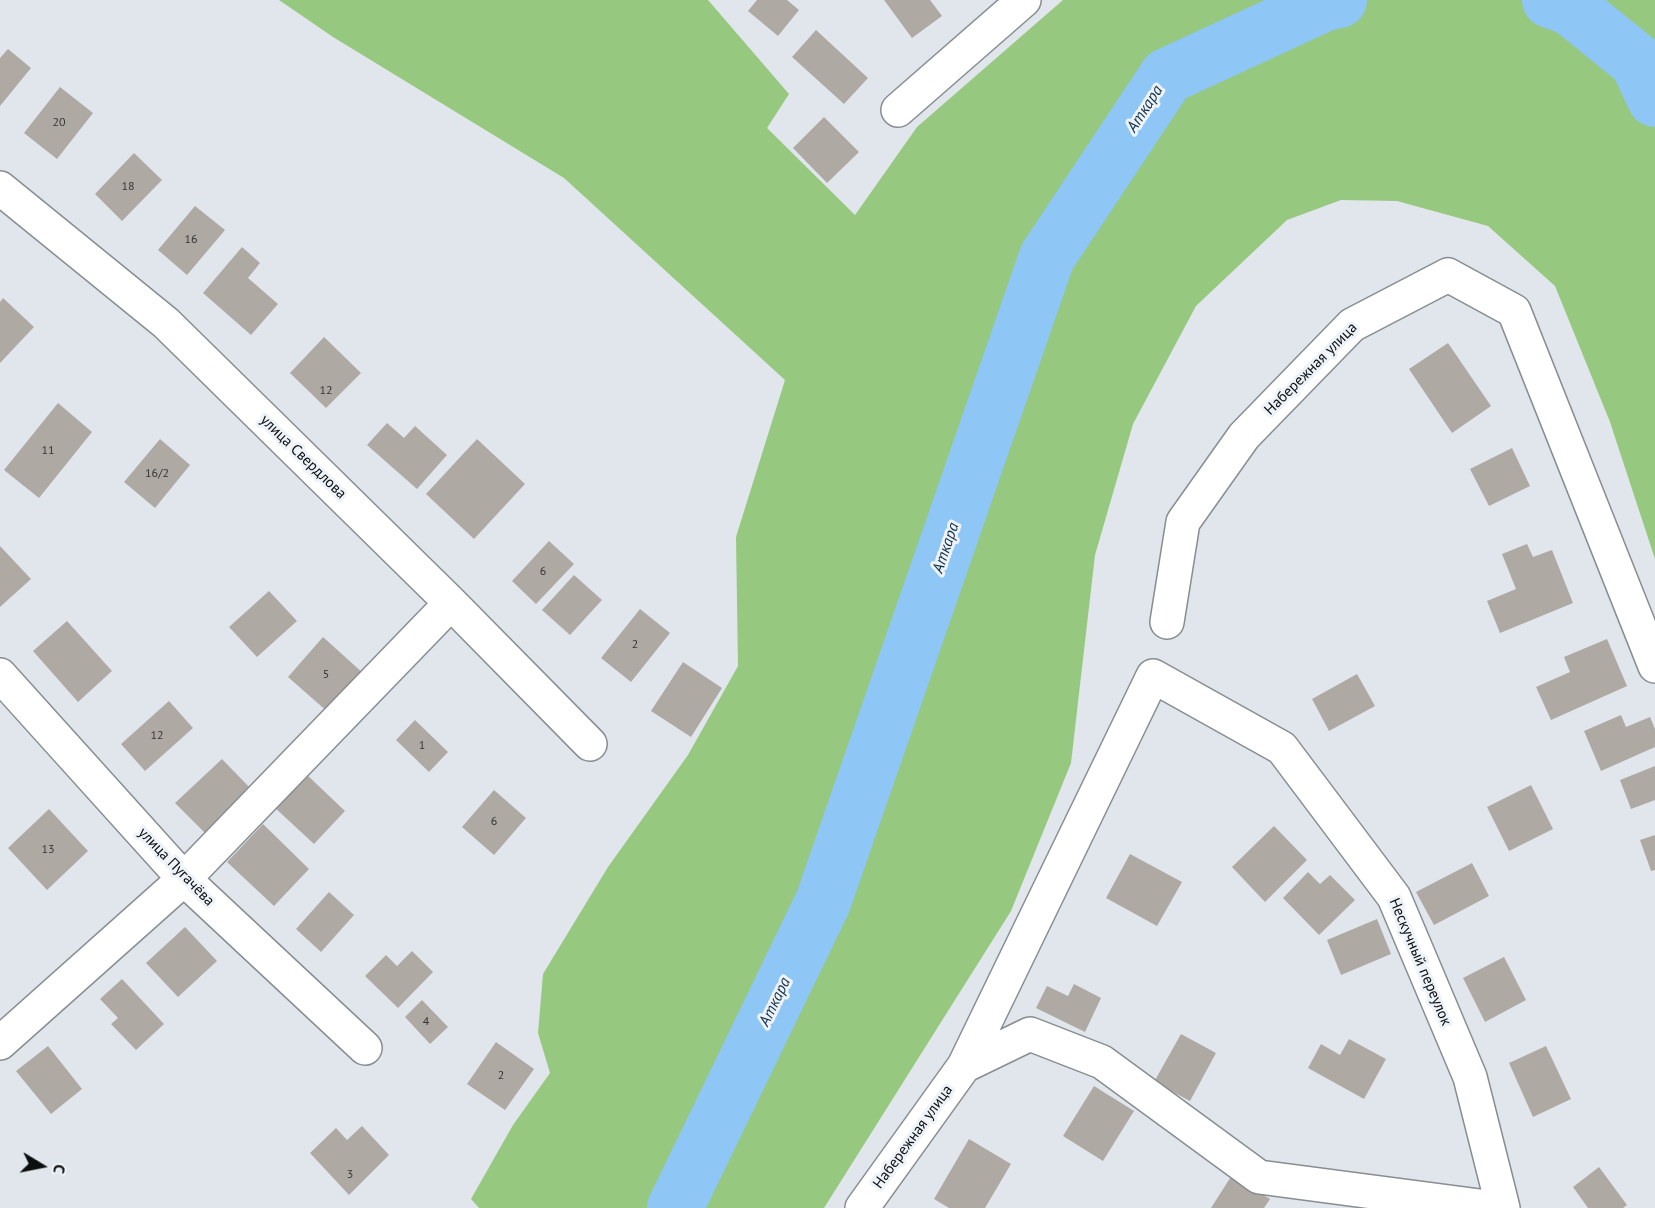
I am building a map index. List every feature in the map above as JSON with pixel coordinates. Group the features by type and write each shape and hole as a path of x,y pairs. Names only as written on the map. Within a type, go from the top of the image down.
{"street":[{"path":"898,110 1024,0"},
{"name":"улица Свердлова","path":"0,188 166,323 451,603 590,744"},
{"name":"Набережная улица","path":"1167,622 1183,522 1244,435 1352,325 1448,275 1514,311 1655,666"},
{"path":"0,1043 184,879 451,603"},
{"name":"улица Пугачёва","path":"0,675 184,879 365,1048"},
{"name":"Набережная улица","path":"862,1208 964,1066 1153,676"},
{"name":"Нескучный переулок","path":"1153,676 1282,748 1394,897 1470,1077 1503,1208"},
{"path":"964,1066 1030,1034 1102,1062 1259,1177 1495,1208"}],"green space":[{"path":"279,0 708,0 789,94 767,128 855,215 917,127 1063,0 1655,0 1655,559 1610,422 1555,286 1488,226 1397,201 1341,200 1287,220 1196,306 1133,424 1095,555 1071,763 1011,911 824,1208 479,1208 471,1199 513,1125 550,1073 538,1033 543,974 608,867 688,755 738,666 736,537 785,380 564,178 333,37"}],"building":[{"path":"757,0 787,0 799,10 778,36 748,11"},
{"path":"884,0 930,0 942,16 912,38"},
{"path":"816,30 868,78 844,104 792,57"},
{"path":"8,49 31,68 0,106 0,58"},
{"path":"60,87 93,113 57,159 24,133"},
{"path":"824,117 859,152 827,183 793,148"},
{"path":"134,153 162,180 122,221 95,194"},
{"path":"195,206 225,230 187,275 158,250"},
{"path":"242,247 260,263 248,278 278,304 251,335 203,293"},
{"path":"3,298 34,327 0,363 0,302"},
{"path":"324,337 361,373 326,408 290,373"},
{"path":"1448,343 1491,406 1452,433 1409,369"},
{"path":"58,403 92,432 39,498 4,470"},
{"path":"387,423 404,438 415,426 447,455 417,489 367,445"},
{"path":"160,439 190,465 155,508 124,482"},
{"path":"477,439 525,484 474,539 426,494"},
{"path":"1512,448 1530,486 1489,506 1470,469"},
{"path":"549,541 574,564 536,604 512,581"},
{"path":"1527,544 1533,557 1552,550 1573,603 1500,633 1487,601 1516,589 1502,554"},
{"path":"0,546 31,579 0,607"},
{"path":"574,575 602,600 570,635 542,610"},
{"path":"269,591 297,621 257,657 229,627"},
{"path":"640,609 670,633 631,682 601,658"},
{"path":"67,621 112,671 78,702 33,651"},
{"path":"323,637 364,674 329,713 288,677"},
{"path":"1607,639 1627,686 1551,720 1536,687 1570,672 1564,657"},
{"path":"683,662 722,688 691,737 651,711"},
{"path":"1357,674 1375,706 1329,731 1312,699"},
{"path":"169,701 193,728 145,771 121,744"},
{"path":"1621,715 1626,727 1650,717 1655,729 1655,747 1601,771 1584,731"},
{"path":"415,720 448,752 429,772 396,740"},
{"path":"222,759 252,790 206,834 175,803"},
{"path":"1655,766 1655,800 1631,809 1620,780"},
{"path":"304,772 345,811 314,844 273,806"},
{"path":"1531,785 1553,829 1509,851 1487,807"},
{"path":"494,790 526,818 494,855 462,827"},
{"path":"49,809 88,851 47,890 8,848"},
{"path":"263,824 309,869 274,906 227,862"},
{"path":"1274,826 1307,860 1265,902 1232,867"},
{"path":"1655,835 1655,870 1651,871 1640,840"},
{"path":"1130,854 1182,882 1157,926 1106,898"},
{"path":"1472,863 1489,896 1434,925 1416,892"},
{"path":"1308,872 1320,884 1330,875 1355,900 1319,935 1283,898"},
{"path":"329,892 354,915 321,952 296,929"},
{"path":"1377,919 1391,954 1341,975 1327,940"},
{"path":"185,927 217,961 178,997 146,963"},
{"path":"412,951 433,972 398,1008 365,976 386,955 397,966"},
{"path":"1504,957 1526,1000 1485,1022 1463,978"},
{"path":"122,979 164,1024 136,1050 111,1024 118,1018 100,999"},
{"path":"1074,984 1101,998 1085,1032 1036,1008 1047,986 1068,996"},
{"path":"422,1000 448,1027 430,1044 405,1017"},
{"path":"1181,1034 1216,1053 1190,1101 1154,1082"},
{"path":"1349,1039 1386,1059 1364,1099 1308,1068 1321,1044 1340,1055"},
{"path":"496,1042 534,1069 505,1110 467,1084"},
{"path":"48,1046 82,1089 51,1114 16,1071"},
{"path":"1546,1046 1571,1099 1533,1117 1509,1063"},
{"path":"1094,1086 1134,1111 1103,1161 1063,1136"},
{"path":"362,1126 389,1155 349,1195 310,1153 336,1128 347,1140"},
{"path":"969,1139 1011,1164 985,1208 949,1208 934,1199"},
{"path":"1599,1167 1627,1205 1623,1208 1588,1208 1573,1187"},
{"path":"1232,1175 1270,1199 1264,1208 1211,1208"}],"waterway":[{"name":"Аткара","path":"675,1208 823,902 1047,257 1167,76 1325,3 1339,0"},
{"name":"Аткара","path":"1550,0 1570,7 1638,62 1655,99"}]}
